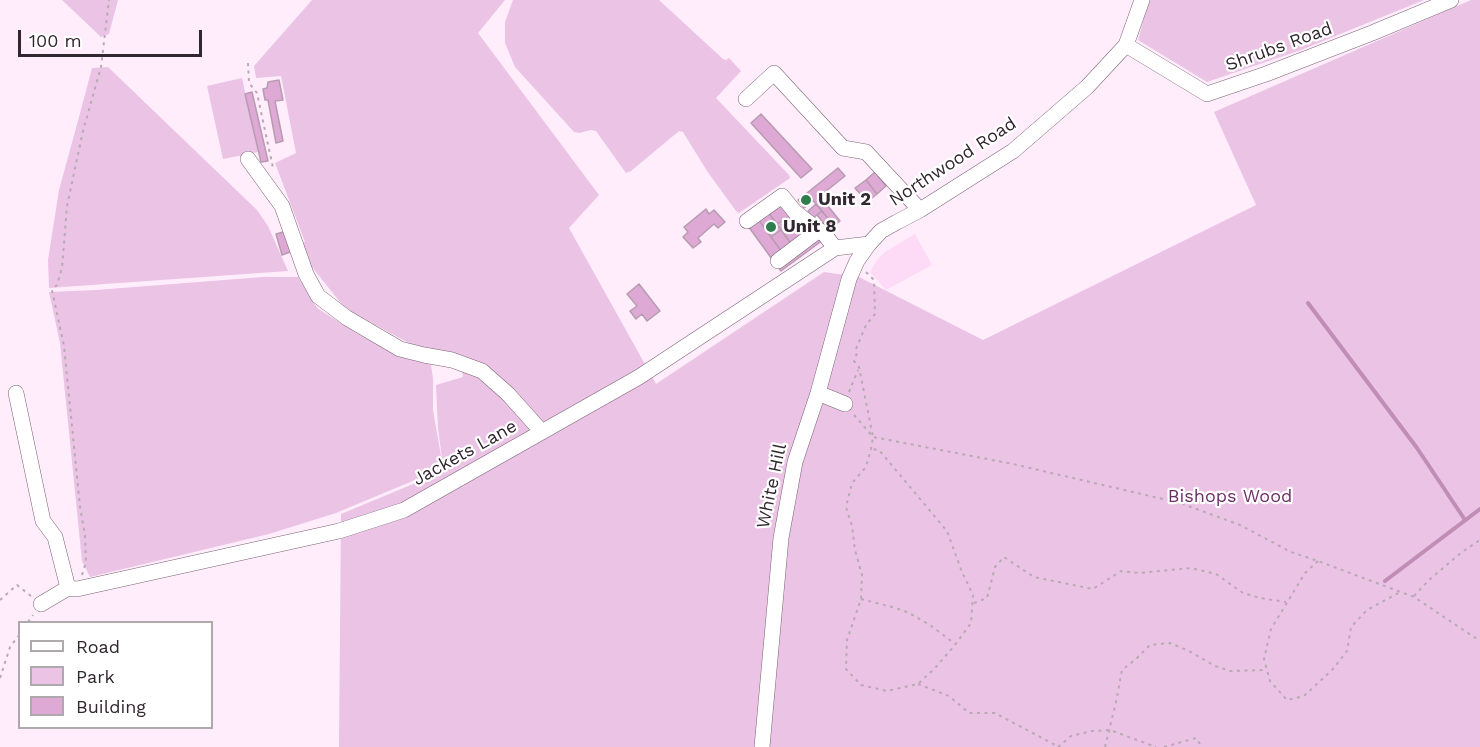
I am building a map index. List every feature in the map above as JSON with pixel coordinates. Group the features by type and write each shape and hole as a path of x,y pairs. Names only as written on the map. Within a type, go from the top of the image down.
{"street":[{"name":"Northwood Road","path":"869,244 881,231 920,210 1013,151 1087,87 1126,45 1142,0"},
{"name":"Shrubs Road","path":"1126,45 1207,94 1266,74 1451,0"},
{"path":"746,99 774,73 843,148 866,152 920,210"},
{"path":"248,159 282,206 306,274 318,296 347,318 400,349 452,360 482,371 508,394 542,432"},
{"path":"747,221 782,196 795,212 825,235 835,248"},
{"path":"778,261 819,230"},
{"name":"Jackets Lane","path":"41,603 73,588 339,531 404,510 639,377 835,248 869,244"},
{"name":"White Hill","path":"762,747 781,538 795,462 818,393 849,279 869,244"},
{"path":"16,393 43,521 55,537 73,588"},
{"path":"818,393 845,404"}],"path":[{"path":"73,588 86,562 85,536 64,346 52,290 57,285 62,268 67,206 83,131 101,67 109,0"},
{"path":"248,63 249,83 257,93 273,168 266,184"},
{"path":"855,266 864,269 874,280 876,308 856,349 854,361 859,367 873,437 866,467 852,483 846,507 862,575 861,599 847,640 846,669 861,685 887,691 918,684 935,669 971,623 973,595 947,531 879,450 872,448"},
{"path":"859,367 845,404 873,437 1013,464 1180,503 1240,525 1292,552 1402,591 1480,641"},
{"path":"1414,597 1429,580 1480,540"},
{"path":"972,603 987,598 995,567 1004,557 1034,577 1093,589 1121,571 1138,573 1191,568 1216,574 1243,593 1286,602"},
{"path":"1318,561 1305,573 1271,629 1264,659 1270,681 1287,700 1304,696 1334,669 1347,651 1351,627 1367,610 1402,591"},
{"path":"0,600 17,585 41,603"},
{"path":"861,599 909,613 930,625 956,645"},
{"path":"0,678 10,647 18,637"},
{"path":"1105,747 1122,670 1150,645 1170,643 1215,666 1230,671 1267,670"},
{"path":"918,684 949,696 969,713 995,713 1058,747 1071,736 1110,730 1156,747"},
{"path":"1164,747 1196,738 1202,747"}],"shaded area":[{"path":"915,234 932,265 886,290 870,272 885,252"}],"green space":[{"path":"62,0 118,0 109,34 101,37"},
{"name":"Bishops Wood","path":"312,0 505,0 478,33 599,195 569,228 656,384 824,272 859,277 983,340 1256,205 1214,112 1471,0 1480,0 1480,747 339,747 341,514 430,477 439,470 442,459 436,385 463,377 460,357 423,351 345,308 294,245 305,242 275,163 296,153 281,76 256,78 254,66"},
{"path":"513,0 659,0 723,59 729,58 741,71 716,98 790,178 739,213 707,171 683,132 679,131 626,173 596,131 574,132 515,67 505,43 505,22"},
{"path":"1149,0 1424,0 1301,50 1207,82 1138,40"},
{"path":"108,67 257,210 268,226 288,271 49,288 48,260 59,190 92,68"},
{"path":"242,78 258,152 223,159 207,86"},
{"path":"263,277 298,277 317,308 381,346 431,365 433,410 441,456 436,468 427,475 336,513 269,534 90,577 82,561 60,343 49,292"}],"building":[{"path":"279,80 283,100 275,101 283,141 276,143 268,100 265,100 263,89 267,88 268,82"},
{"path":"252,92 268,161 261,162 245,94"},
{"path":"761,114 812,169 801,178 751,123"},
{"path":"838,168 845,176 820,196 840,221 834,226 807,193"},
{"path":"875,172 886,186 877,194 866,180"},
{"path":"866,180 877,194 867,202 855,188"},
{"name":"Unit 2","path":"807,193 813,201 804,208 798,200"},
{"path":"780,203 789,216 777,224 768,212"},
{"path":"816,204 822,211 813,218 808,211"},
{"path":"706,209 709,214 714,210 725,222 718,228 714,224 698,238 701,242 693,248 683,237 688,232 684,227"},
{"path":"822,211 834,226 829,230 817,215"},
{"name":"Unit 8","path":"768,212 781,230 771,237 758,219"},
{"path":"789,216 804,237 792,245 777,224"},
{"path":"758,219 782,252 772,259 748,226"},
{"path":"781,230 792,245 782,252 771,237"},
{"path":"287,231 293,251 282,255 276,234"},
{"path":"819,235 823,240 781,271 777,266"},
{"path":"639,284 660,311 647,321 642,314 636,319 630,311 637,306 627,294"}],"waterway":[{"path":"1308,303 1417,448 1465,520"},
{"path":"1385,581 1480,509"}],"place":[{"name":"Unit 2","path":"806,200"},
{"name":"Unit 8","path":"771,227"}]}
